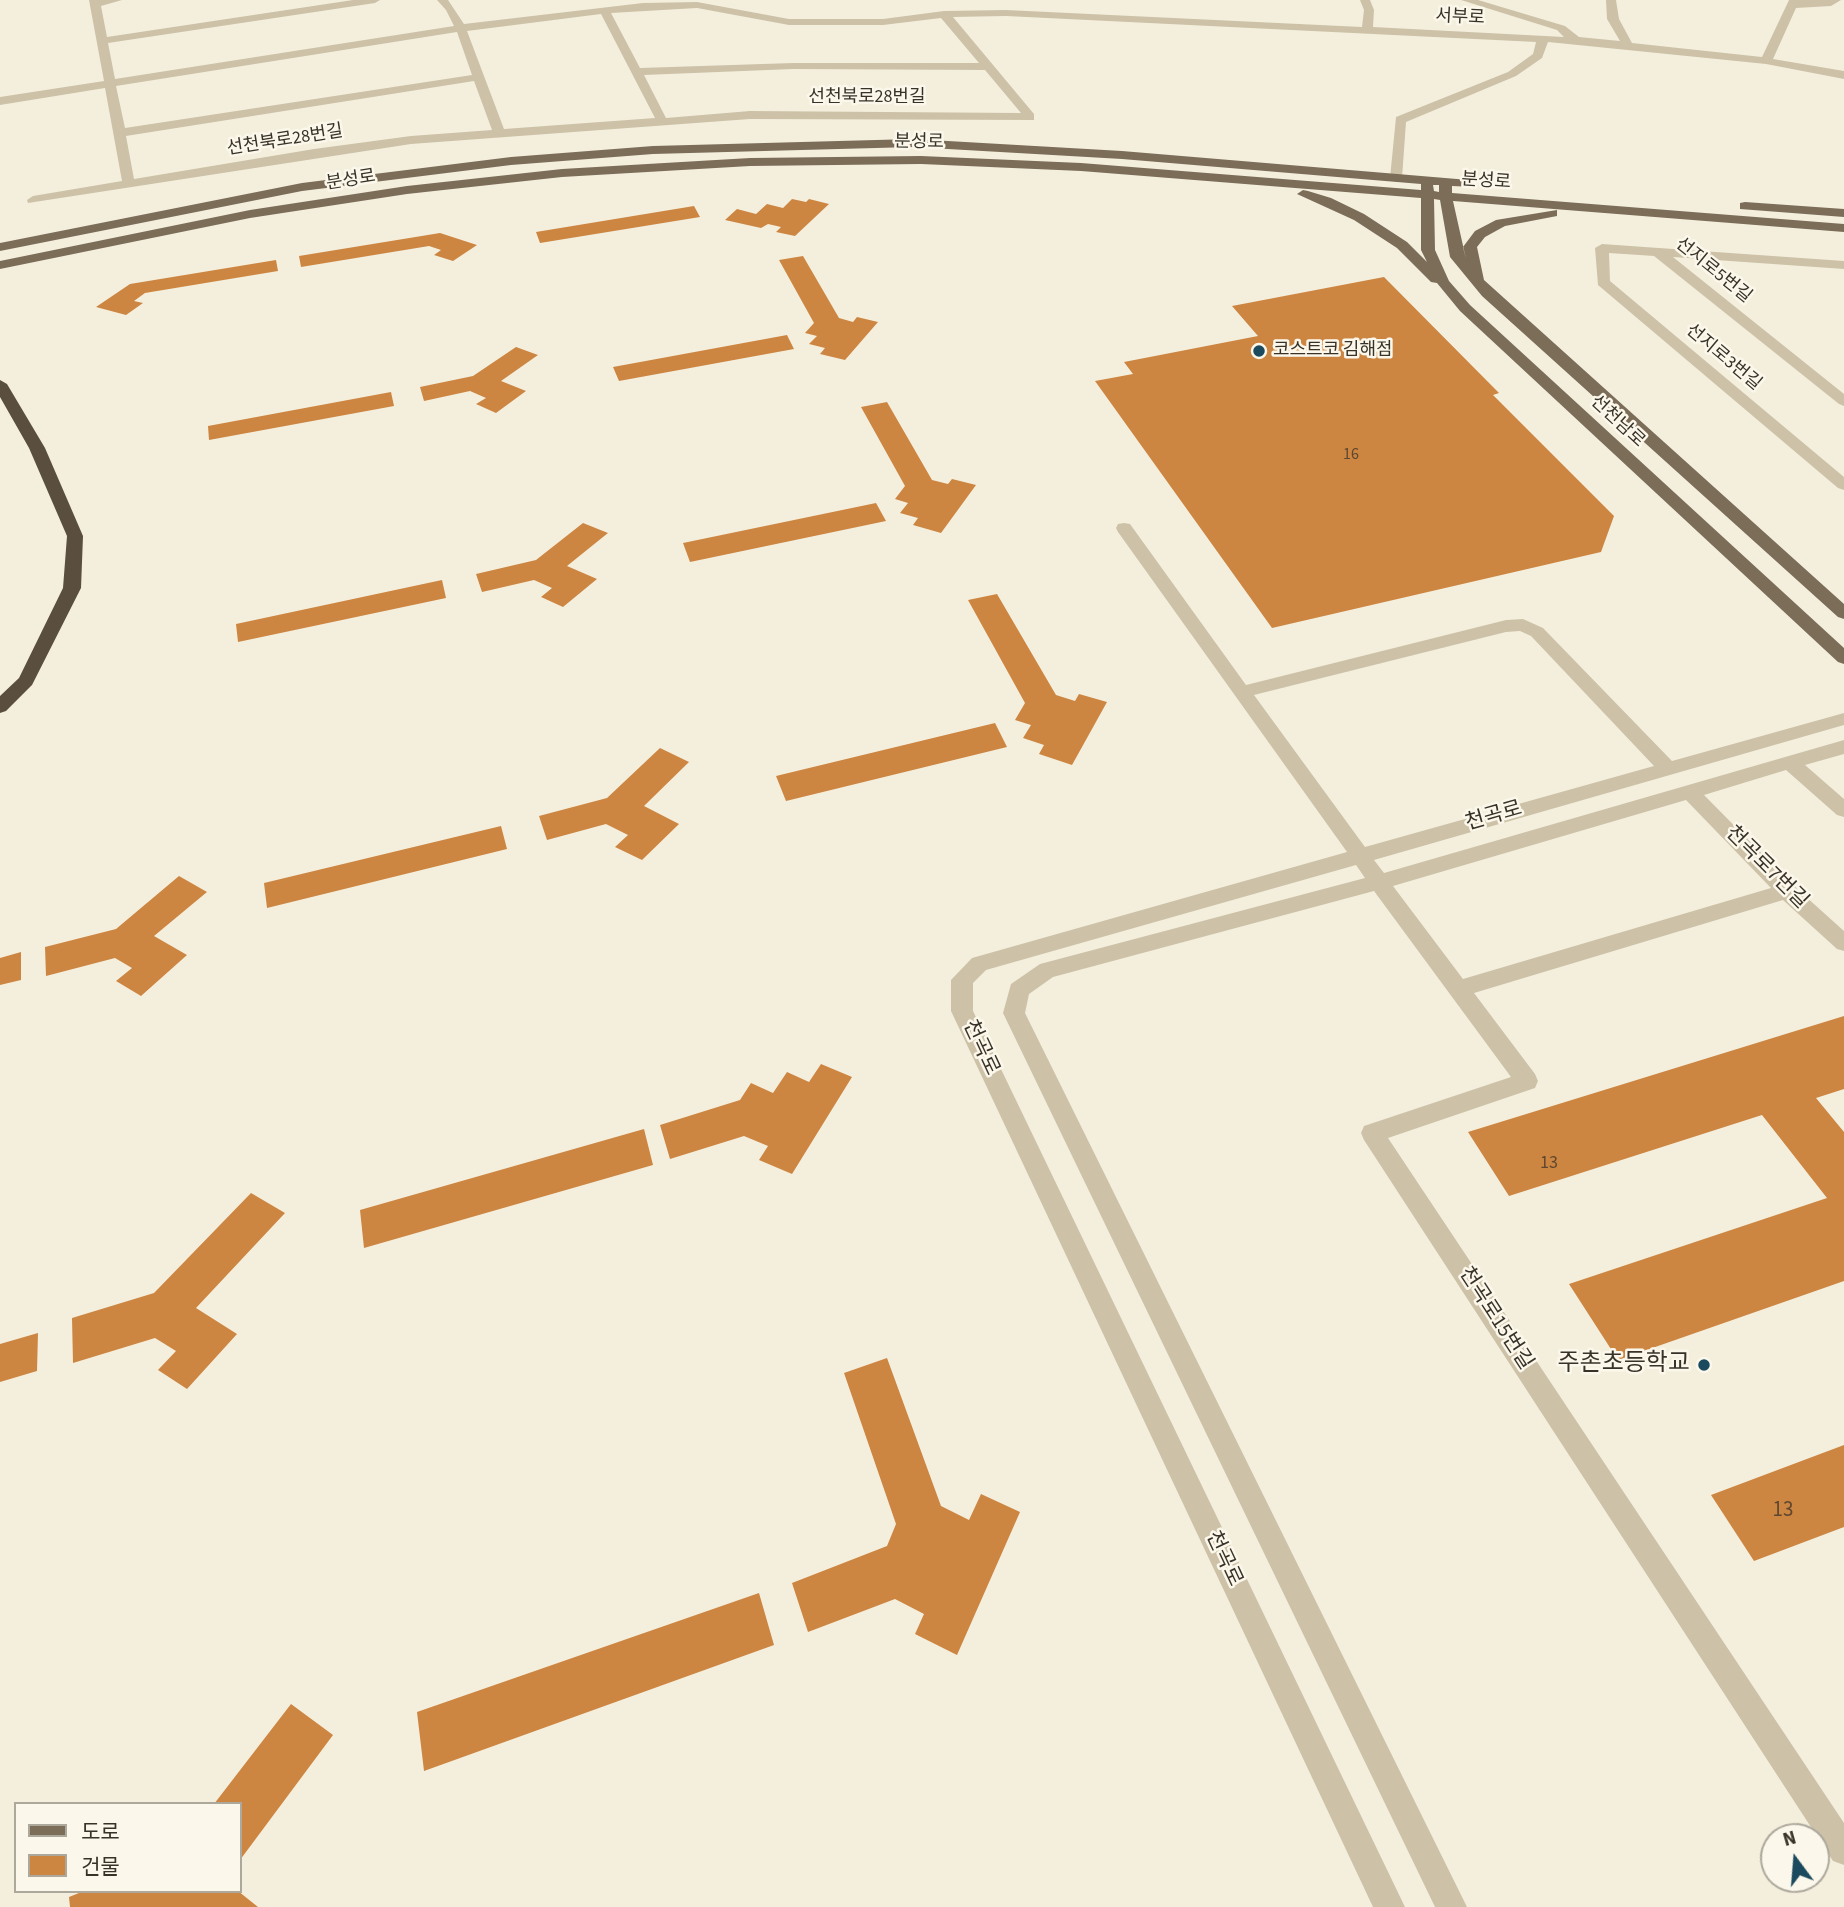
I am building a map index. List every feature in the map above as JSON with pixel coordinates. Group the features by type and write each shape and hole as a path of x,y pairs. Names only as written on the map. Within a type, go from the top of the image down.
{"highway":[{"path":"0,384 37,448 75,536 72,588 26,681 0,707"}],"main road":[{"name":"분성로","path":"0,247 302,187 511,161 653,150 913,143 1108,154 1396,178 1427,188"},
{"name":"분성로","path":"0,265 250,214 407,190 660,165 838,160 990,162 1261,182 1541,190"},
{"path":"1261,182 1326,201 1359,217 1402,245 1465,308"},
{"name":"선천남로","path":"1427,188 1428,250 1443,282 1465,308 1844,658"},
{"name":"분성로","path":"1446,189 1590,208 1844,228"},
{"name":"선천남로","path":"1446,189 1457,257 1478,282 1844,613"},
{"path":"1734,205 1844,213"},
{"path":"1478,282 1470,247 1480,234 1501,223 1590,208"}],"street":[{"path":"117,0 94,2 128,184"},
{"path":"102,41 375,0"},
{"path":"442,0 451,9 461,29 499,133"},
{"path":"1365,0 1368,10 1367,32"},
{"path":"1466,0 1561,28 1576,41"},
{"path":"1611,0 1613,19 1628,45"},
{"path":"1766,61 1792,3 1836,0"},
{"name":"서부로","path":"461,29 604,10 698,2 789,22 883,22 944,15 1006,13 1576,41 1766,61 1844,75"},
{"path":"604,10 662,121"},
{"path":"944,15 988,67"},
{"path":"0,101 461,29"},
{"path":"1396,178 1400,120 1512,74 1538,56 1543,39"},
{"name":"선천북로28번길","path":"33,200 328,151 411,140 750,116 1030,117 988,67 793,66 637,72"},
{"name":"선천북로28번길","path":"119,133 479,76"},
{"name":"선지로3번길","path":"1658,252 1602,248 1603,282 1844,485"},
{"name":"선지로5번길","path":"1658,252 1844,265"},
{"name":"선지로5번길","path":"1658,252 1844,401"},
{"path":"1821,383 1844,383"},
{"name":"천곡로15번길","path":"1124,528 1378,882 1527,1081 1372,1133 1844,1850"},
{"path":"1242,692 1506,626 1523,625 1537,632 1667,768"},
{"name":"천곡로","path":"1389,1907 962,1011 962,979 979,964 1844,719"},
{"name":"천곡로","path":"1451,1907 1014,1013 1018,990 1047,970 1378,882 1844,747"},
{"path":"1790,763 1844,810"},
{"name":"천곡로7번길","path":"1690,792 1787,891 1844,943"},
{"path":"1458,989 1787,891"}],"building":[{"path":"792,199 806,202 809,199 829,204 795,236 776,232 781,227 768,224 761,228 725,220 737,209 756,214 767,204 783,208"},
{"path":"694,206 700,217 540,243 536,232"},
{"path":"440,233 477,245 453,261 434,255 441,250 429,246 301,267 299,256"},
{"path":"803,256 839,318 853,322 857,317 878,322 845,360 820,354 825,348 809,344 817,336 805,333 814,323 779,260"},
{"path":"276,260 278,271 145,293 134,301 143,303 126,315 96,307 130,284"},
{"path":"1384,277 1499,393 1493,395 1614,516 1601,552 1272,628 1095,381 1133,374 1124,362 1258,336 1232,306"},
{"path":"787,335 794,349 619,381 613,367"},
{"path":"516,347 538,355 501,381 526,391 496,413 476,404 486,398 470,391 424,401 420,387 473,376"},
{"path":"391,392 394,406 209,440 208,426"},
{"path":"887,402 932,480 948,484 952,479 976,485 941,533 913,525 918,518 900,513 908,503 895,499 905,486 861,407"},
{"path":"876,503 886,521 690,562 683,543"},
{"path":"583,523 608,533 567,566 597,579 563,607 541,597 552,588 534,580 482,592 476,574 536,560"},
{"path":"442,580 446,598 238,642 236,624"},
{"path":"997,594 1056,695 1075,701 1079,694 1107,702 1072,765 1039,754 1044,745 1023,738 1031,725 1015,720 1025,703 968,600"},
{"path":"995,723 1007,747 786,801 776,776"},
{"path":"660,748 689,762 644,806 679,824 642,860 615,847 628,835 606,824 547,840 539,816 607,798"},
{"path":"501,826 507,849 267,908 264,883"},
{"path":"179,876 207,892 154,936 187,955 141,996 116,981 132,968 115,958 46,976 45,947 116,929"},
{"path":"21,952 21,980 0,985 0,958"},
{"path":"1844,1016 1844,1089 1816,1098 1844,1132 1844,1281 1618,1360 1569,1284 1827,1198 1762,1115 1509,1196 1468,1132"},
{"path":"821,1064 852,1077 792,1174 759,1160 768,1146 744,1136 670,1159 660,1125 740,1100 751,1083 773,1093 787,1072 809,1082"},
{"path":"644,1129 653,1165 364,1248 360,1210"},
{"path":"251,1193 285,1213 196,1308 237,1334 187,1389 158,1370 176,1351 155,1338 73,1363 72,1318 154,1293"},
{"path":"38,1333 37,1371 0,1382 0,1344"},
{"path":"887,1358 941,1506 969,1520 981,1494 1020,1512 957,1655 915,1634 924,1614 895,1599 808,1632 792,1583 887,1546 896,1524 844,1373"},
{"path":"1844,1445 1844,1527 1754,1561 1711,1495"},
{"path":"759,1593 774,1645 424,1771 417,1712"},
{"path":"291,1704 333,1735 242,1857 242,1802 216,1802"},
{"path":"79,1893 240,1893 258,1907 70,1907 69,1897"}],"place":[{"name":"코스트코 김해점","path":"1259,351"},
{"name":"주촌초등학교","path":"1704,1365"}]}
